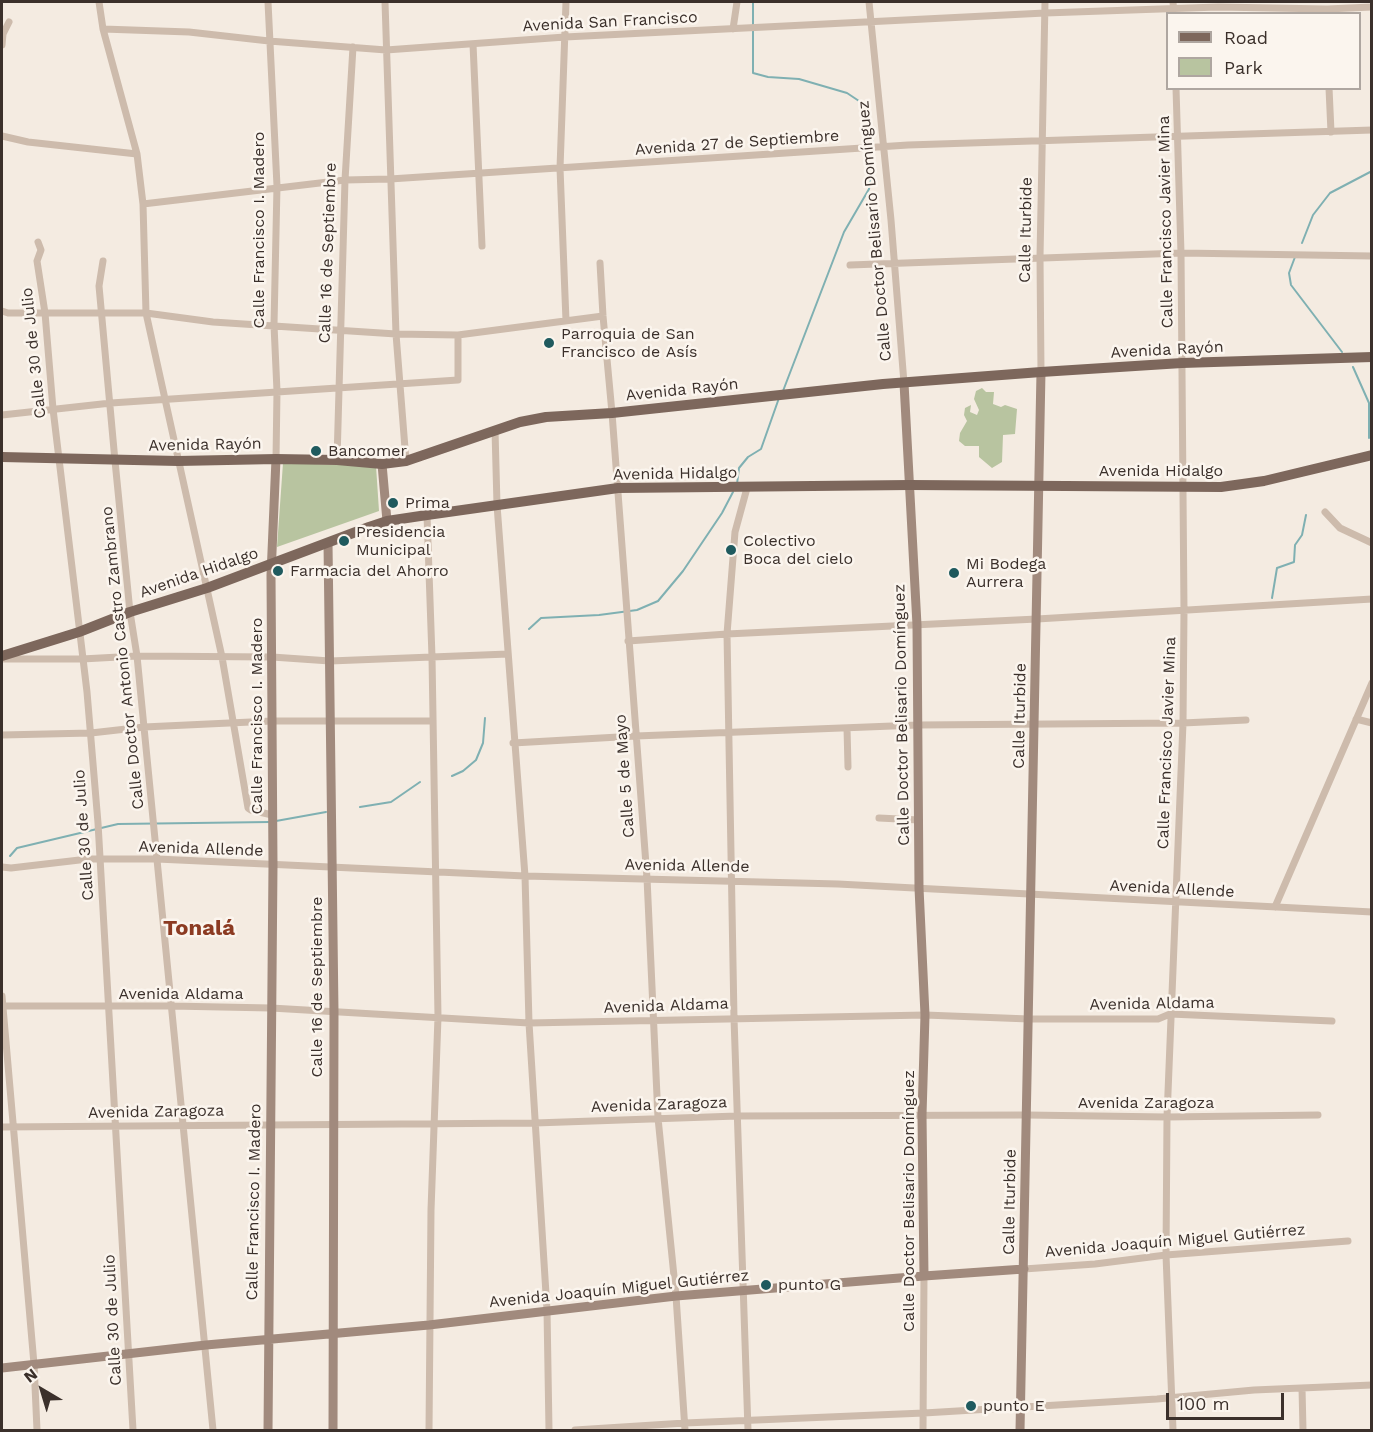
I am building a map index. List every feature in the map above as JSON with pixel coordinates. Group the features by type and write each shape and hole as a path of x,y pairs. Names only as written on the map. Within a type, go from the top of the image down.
{"main road":[{"name":"Avenida Rayón","path":"2,457 115,461 337,460 382,464 406,462 495,430 546,417 612,413 796,393 1041,372 1182,363 1371,357"},
{"name":"Avenida Hidalgo","path":"2,658 130,612 207,588 387,521 427,515 618,488 910,485 1221,487 1264,481 1371,455"}],"street":[{"path":"99,2 103,29 137,154 143,204 146,313 222,657 249,809 272,817"},
{"name":"Calle Francisco I. Madero","path":"268,2 268,41 277,186 274,325 277,391 276,459 271,564 273,865 268,1431"},
{"path":"385,2 396,334 406,462"},
{"path":"566,2 560,168 566,321"},
{"path":"733,29 737,2"},
{"name":"Calle Doctor Belisario Domínguez","path":"869,2 895,262 917,625 920,888 925,1016 922,1115 923,1431"},
{"name":"Calle Iturbide","path":"1020,1431 1035,724 1045,2"},
{"path":"1327,11 1332,2"},
{"name":"Avenida San Francisco","path":"103,29 189,32 386,50 565,37 1219,4 1327,11 1371,7"},
{"path":"2,45 3,34 9,22"},
{"path":"473,44 482,246"},
{"name":"Calle 16 de Septiembre","path":"337,460 345,180 353,47"},
{"name":"Calle Francisco Javier Mina","path":"1173,1431 1166,1255 1167,1118 1183,723 1184,610 1181,253 1176,90"},
{"path":"1329,90 1330,132"},
{"name":"Avenida 27 de Septiembre","path":"143,204 277,186 345,180 390,179 883,146 1371,130"},
{"path":"2,136 28,142 137,154"},
{"name":"Calle 30 de Julio","path":"38,242 41,250 37,261 45,313 53,409 91,733 133,1431"},
{"path":"850,265 1181,253 1371,256"},
{"name":"Calle Doctor Antonio Castro Zambrano","path":"103,261 99,286 115,461 153,811 213,1431"},
{"name":"Calle 5 de Mayo","path":"600,263 647,878 658,1118 676,1296 685,1427"},
{"path":"2,311 8,313 146,313 213,322 396,334 458,335 603,316"},
{"path":"2,416 111,403 339,386 458,380 458,335"},
{"path":"495,430 497,505 507,654 525,876 529,1023 547,1310 549,1431"},
{"path":"382,464 387,521"},
{"path":"745,488 735,532 727,634 730,880 748,1431"},
{"path":"1325,512 1340,528 1371,543"},
{"path":"427,515 432,657 438,1017 431,1210 429,1431"},
{"name":"Calle 16 de Septiembre","path":"328,543 334,1012 333,1431"},
{"path":"628,641 1371,599"},
{"path":"2,658 82,659 137,656 330,660 507,654"},
{"path":"1275,907 1371,683"},
{"path":"1356,719 1371,723"},
{"path":"513,743 918,725 1183,723 1246,720"},
{"path":"2,735 91,733 144,727 234,722 433,721"},
{"path":"848,728 848,767"},
{"path":"879,818 919,820"},
{"name":"Avenida Allende","path":"2,867 100,859 157,859 436,873 730,880 920,888 1371,912"},
{"path":"2,996 34,1364 37,1431"},
{"name":"Avenida Aldama","path":"2,1006 271,1008 529,1023 925,1016 1158,1019 1170,1014 1332,1022"},
{"name":"Avenida Zaragoza","path":"2,1127 535,1123 737,1116 1027,1115 1167,1118 1318,1116"},
{"name":"Avenida Joaquín Miguel Gutiérrez","path":"2,1368 206,1345 429,1325 676,1296 1095,1264 1166,1255 1348,1240"},
{"path":"575,1431 685,1427 748,1420 924,1413 1371,1385"},
{"path":"1302,1388 1303,1431"}],"green space":[{"path":"982,388 986,392 994,392 993,404 1017,409 1015,434 1003,435 1002,462 992,468 979,457 979,446 965,446 959,441 960,433 967,421 964,415 965,408 971,405 970,412 977,415 979,410 974,399 976,391"},
{"path":"283,463 376,466 379,511 277,547"}],"waterway":[{"path":"753,2 753,73 768,77 799,79 847,93 862,103 873,144"},
{"path":"783,391 844,232 869,189 872,157"},
{"path":"1302,243 1313,215 1330,193 1372,171"},
{"path":"1295,257 1289,273 1291,285 1342,352"},
{"path":"1353,367 1369,403 1369,438"},
{"path":"737,484 739,468 748,457 761,449 779,398"},
{"path":"529,629 541,618 599,615 637,610 658,601 683,571 722,513 733,492"},
{"path":"1272,598 1277,568 1294,562 1295,545 1302,535 1306,515"},
{"path":"452,776 463,771 476,760 483,743 485,718"},
{"path":"360,807 391,802 420,782"},
{"path":"276,821 326,812"},
{"path":"10,856 17,848 118,824 270,822"}],"place":[{"name":"Parroquia de San Francisco de Asís","path":"549,343"},
{"name":"Bancomer","path":"316,451"},
{"name":"Prima","path":"393,503"},
{"name":"Presidencia Municipal","path":"344,541"},
{"name":"Colectivo Boca del cielo","path":"731,550"},
{"name":"Farmacia del Ahorro","path":"278,571"},
{"name":"Mi Bodega Aurrera","path":"954,573"},
{"name":"punto G","path":"766,1285"},
{"name":"punto E","path":"971,1406"}],"district":[{"name":"Tonalá","path":"199,929"}]}
